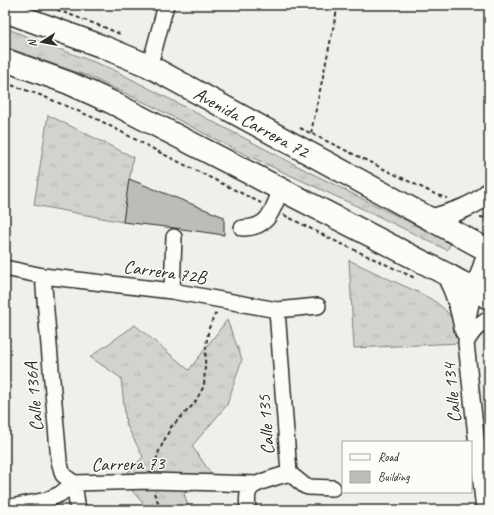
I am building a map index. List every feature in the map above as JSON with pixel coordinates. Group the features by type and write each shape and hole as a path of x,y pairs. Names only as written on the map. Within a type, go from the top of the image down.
{"highway":[{"name":"Avenida Carrera 72","path":"5,11 101,46 149,66 489,250"},
{"path":"5,60 69,83 111,102 448,275 484,290"},
{"path":"448,275 460,300 466,337"}],"main road":[{"path":"430,219 472,205 482,199 489,192"},
{"path":"484,290 489,250"}],"street":[{"path":"149,66 166,5"},
{"path":"242,228 251,228 262,224 268,217 281,189"},
{"path":"172,291 174,237"},
{"name":"Carrera 72B","path":"5,268 43,276 172,291 278,310 318,306"},
{"name":"Calle 136A","path":"43,276 59,461 63,475 74,483"},
{"name":"Calle 134","path":"484,290 468,316 466,337 484,510"},
{"name":"Calle 135","path":"248,510 247,496 249,490 257,484 289,473 278,310"},
{"name":"Calle 134","path":"466,337 489,319"},
{"path":"289,473 305,486 333,488"},
{"name":"Carrera 73","path":"5,508 47,500 60,494 74,483 151,482 257,484"},
{"path":"74,483 78,510"}],"path":[{"path":"338,5 311,133 437,195 450,198"},
{"path":"5,83 99,120 331,239 420,281"},
{"path":"477,217 489,218"},
{"path":"163,510 152,488 151,482 154,465 171,427 194,404 204,386 206,345 209,328 214,316 224,301"}],"green space":[{"path":"5,28 112,69 311,173 451,243 447,250 378,216 240,152 150,105 90,77 5,47"},
{"path":"48,115 133,157 123,222 34,205"},
{"path":"349,260 420,293 437,303 447,312 454,322 460,343 354,348"},
{"path":"227,320 242,359 227,405 192,446 219,485 184,493 189,510 149,510 133,492 128,472 143,457 126,424 121,378 90,357 135,325 189,370"}],"building":[{"path":"129,179 224,217 224,235 123,222"}]}
